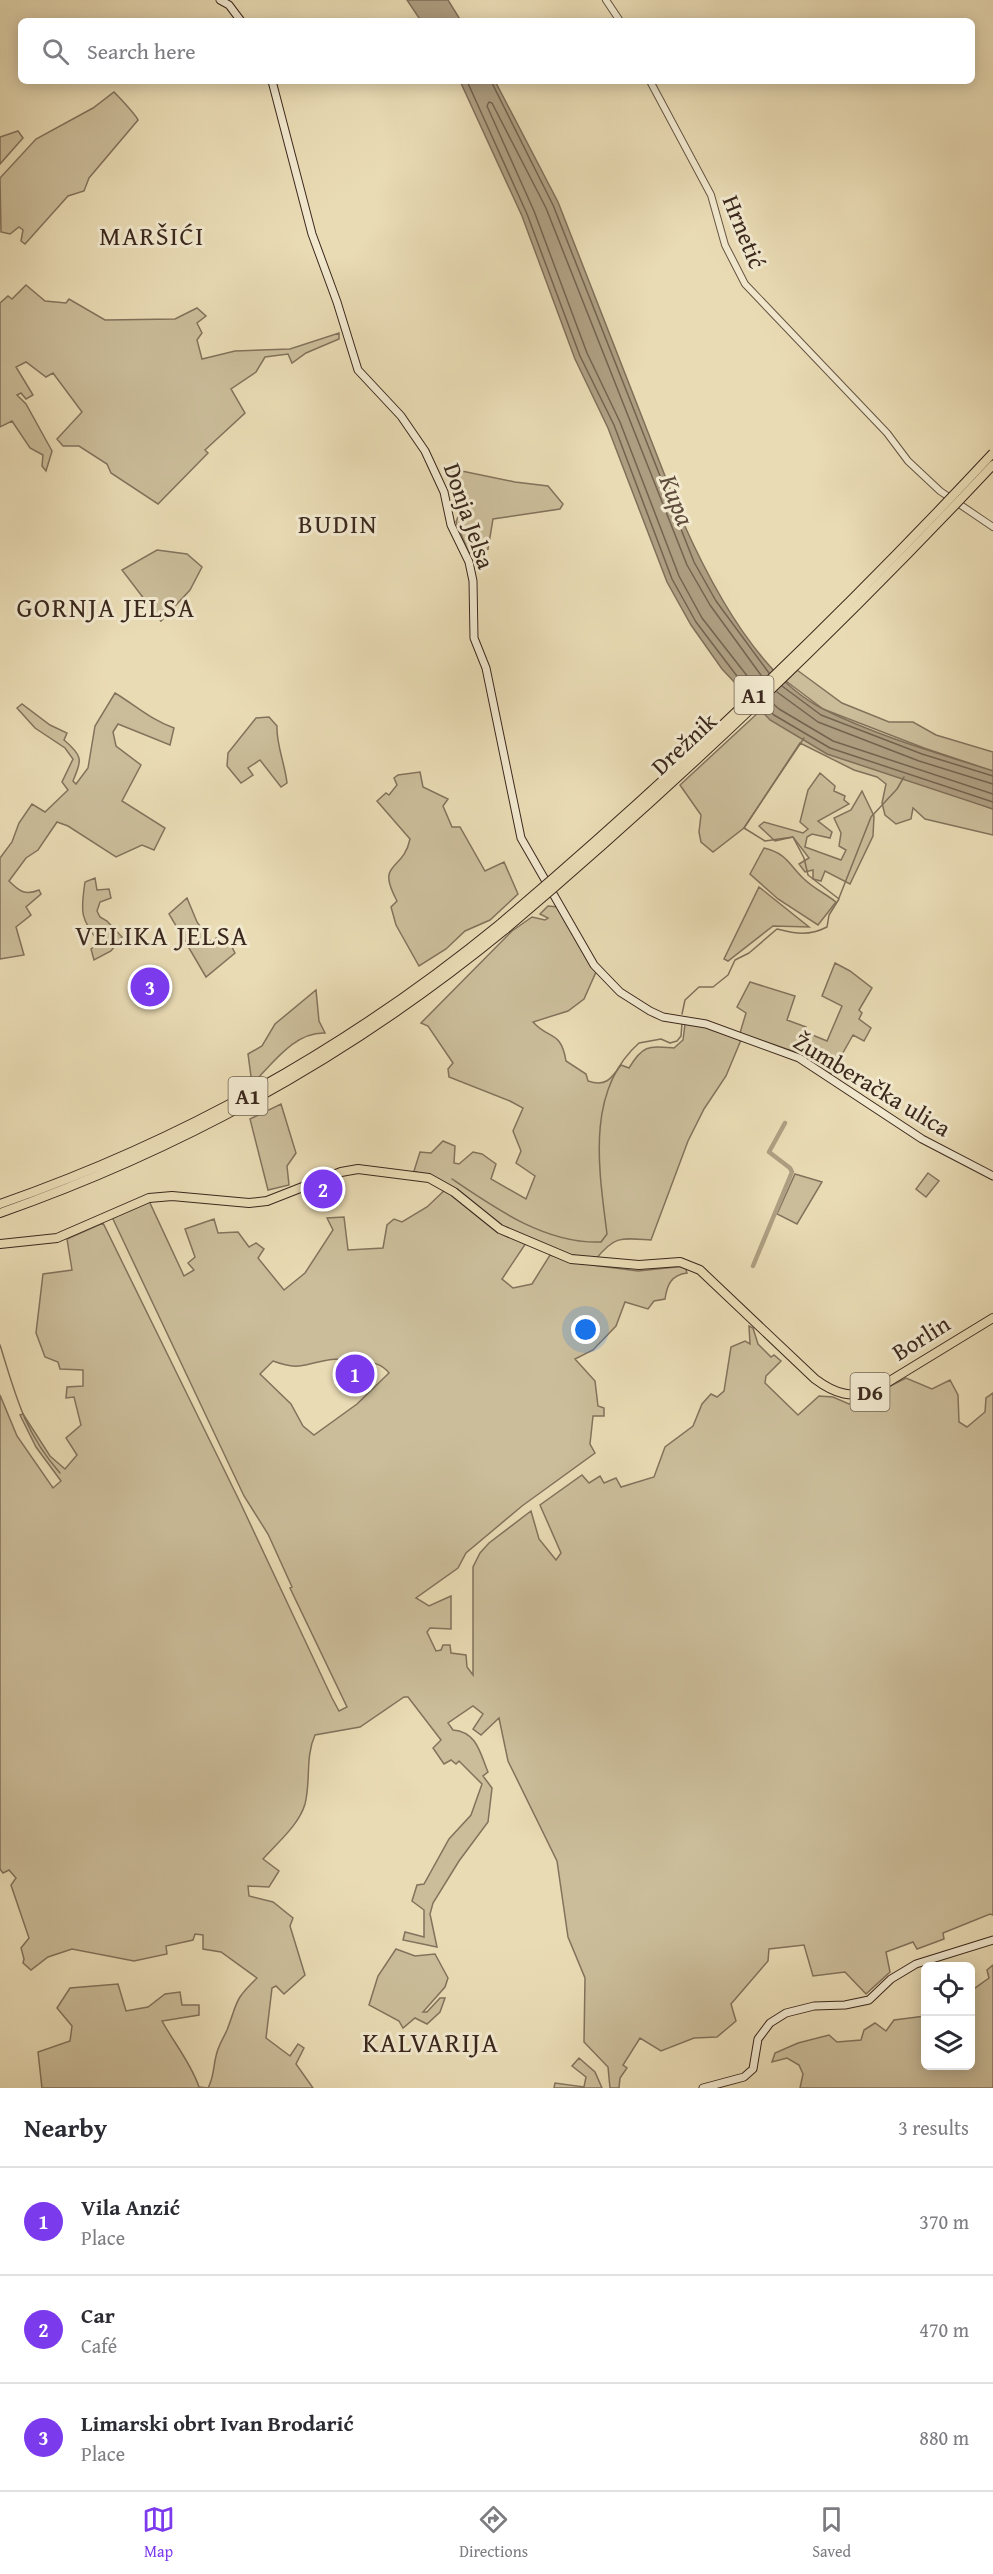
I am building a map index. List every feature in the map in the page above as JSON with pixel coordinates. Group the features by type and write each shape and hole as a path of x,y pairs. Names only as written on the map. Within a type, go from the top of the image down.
{"highway":[{"name":"Drežnik","path":"504,926 775,674 993,453"},
{"name":"Drežnik","path":"504,926 735,723 863,599 993,465"},
{"name":"A1","path":"0,1204 123,1157 250,1095 367,1023 504,926"},
{"name":"A1","path":"0,1213 125,1165 267,1095 382,1023 504,926"}],"main road":[{"path":"220,0 229,5 239,18"},
{"name":"Donja Jelsa","path":"273,84 312,234 337,302 358,370 401,416 425,451 444,492 451,525 469,562 473,580 474,638 486,668 520,838 597,970 620,992 659,1015"},
{"name":"Žumberačka ulica","path":"659,1015 706,1024 799,1058 903,1128 993,1176"},
{"name":"Borlin","path":"0,1244 57,1238 149,1198 172,1196 249,1203 267,1201 341,1172 358,1168 429,1178 454,1192 500,1229 571,1259 639,1265 680,1262 700,1270 822,1384 840,1393 854,1396 875,1390 993,1318"},
{"path":"702,2088 744,2077 753,2069 758,2039 770,2023 795,2010 869,2000 891,1979 916,1964 993,1940"}],"street":[{"path":"606,0 618,18"},
{"name":"Hrnetić","path":"652,84 711,195 725,245 741,277 887,433 908,461 940,491 993,527"}],"shaded area":[{"path":"114,92 138,120 89,178 84,191 68,196 25,244 21,241 23,230 19,227 10,234 1,232 0,178 36,139 93,108"},
{"path":"18,131 23,138 0,164 0,137"},
{"path":"26,285 45,301 66,303 69,299 105,320 175,319 197,308 206,316 197,323 202,333 197,340 202,359 235,351 290,349 339,333 339,339 306,353 292,363 288,354 265,357 256,372 231,389 245,413 205,450 208,453 158,504 111,473 107,464 79,446 63,446 57,439 82,412 53,373 46,377 26,362 16,367 33,395 26,399 21,393 17,395 26,404 52,451 46,471 42,466 43,455 30,448 12,421 0,427 0,303 8,296 12,299"},
{"path":"452,469 515,482 548,486 563,504 560,509 493,519 488,549 469,553 456,522 463,504"},
{"path":"157,550 187,554 202,567 190,590 161,621 122,570"},
{"path":"797,670 842,703 889,722 913,722 936,735 993,752 993,771 924,748 823,709 786,681"},
{"path":"115,693 150,717 174,728 170,745 118,724 113,732 116,746 141,765 122,801 165,828 154,850 142,845 116,857 68,826 57,822 38,850 26,858 9,881 22,892 30,893 39,890 41,894 26,907 31,915 16,927 24,955 0,959 0,858 12,842 19,823 32,804 45,812 68,790 62,782 73,759 65,748 35,728 17,708 22,704 50,725 67,733 64,740 75,750 79,758 73,781 76,784 88,768 95,726"},
{"path":"756,706 930,786 993,809 993,835 925,819 913,808 911,819 896,824 885,815 882,803 886,784 877,777 854,770 800,743 744,828 713,852 701,842 699,832 701,815 680,785 760,711"},
{"path":"269,717 277,726 287,783 281,787 260,760 248,768 253,775 241,783 227,766 228,753 256,718"},
{"path":"420,772 423,787 448,799 443,806 452,827 460,827 485,871 504,862 518,894 490,920 465,931 446,949 419,966 396,925 391,907 397,901 389,879 393,867 407,850 410,839 377,801 386,793 389,795 397,785 394,778 398,775"},
{"path":"820,773 835,786 834,791 845,796 844,800 849,804 818,821 832,832 830,838 812,834 807,837 805,847 841,860 846,850 839,846 841,833 834,818 851,810 862,791 874,816 873,836 850,884 825,871 821,881 813,879 813,870 805,872 799,864 809,858 793,837 775,841 759,826 764,822 803,833 808,829 800,822 808,790"},
{"path":"764,848 783,856 808,882 836,902 818,925 778,899 750,874"},
{"path":"95,878 97,890 109,889 111,898 100,902 97,911 100,917 122,937 111,951 94,960 91,949 99,943 85,921 82,909 85,882"},
{"path":"759,887 809,927 773,926 728,961 724,959"},
{"path":"187,898 197,922 210,941 225,934 235,953 206,977 169,914"},
{"path":"548,906 558,907 596,972 584,999 568,1011 533,1022 558,1040 566,1061 586,1074 588,1081 599,1083 608,1080 621,1065 629,1068 638,1055 652,1047 674,1048 683,1040 685,1024 707,1027 741,1040 726,1076 704,1109 688,1141 651,1240 626,1239 614,1242 596,1259 561,1253 528,1240 502,1279 513,1288 532,1284 550,1255 592,1265 638,1271 685,1266 687,1273 674,1278 667,1289 665,1299 654,1301 648,1309 625,1302 616,1326 593,1350 575,1359 595,1381 598,1406 604,1408 604,1416 593,1416 590,1444 595,1453 522,1506 466,1553 458,1568 416,1598 429,1606 451,1596 451,1629 430,1628 427,1632 436,1651 441,1650 443,1645 450,1645 451,1653 466,1655 467,1667 473,1675 473,1567 480,1553 489,1543 531,1511 539,1539 556,1560 561,1553 540,1505 582,1475 589,1483 600,1476 604,1483 616,1478 621,1487 654,1477 665,1447 693,1426 702,1404 711,1394 717,1397 724,1391 731,1347 745,1341 750,1344 749,1326 753,1328 758,1344 771,1357 774,1355 781,1361 766,1376 765,1383 798,1415 819,1396 833,1397 849,1404 863,1400 906,1378 932,1389 950,1380 958,1395 959,1422 967,1427 985,1412 986,1398 993,1393 993,1915 990,1914 943,1933 944,1939 917,1949 913,1942 886,1952 890,1972 866,1994 845,1972 813,1976 804,1945 769,1949 768,1961 731,2004 736,2021 717,2037 694,2038 661,2051 640,2038 623,2065 627,2068 620,2078 619,2088 610,2088 608,2067 584,2042 585,1978 568,1937 557,1861 508,1761 499,1718 481,1735 473,1729 483,1714 473,1706 448,1723 453,1730 473,1739 483,1758 488,1772 483,1776 492,1788 488,1822 459,1861 433,1903 430,1914 437,1947 403,1940 405,1932 424,1937 424,1910 412,1901 417,1885 424,1884 449,1839 471,1815 482,1784 459,1761 456,1764 451,1760 444,1764 433,1748 441,1740 408,1697 404,1697 360,1727 315,1735 310,1752 307,1795 302,1812 293,1826 263,1859 279,1871 269,1887 248,1886 249,1896 273,1902 293,1918 290,1926 305,1975 284,1994 276,1986 272,1988 266,2038 290,2056 298,2044 304,2048 296,2064 313,2088 208,2088 218,2049 237,2002 257,1978 221,1952 203,1949 203,1935 195,1934 193,1940 166,1946 167,1954 134,1961 72,1949 48,1957 31,1970 23,1963 21,1948 29,1938 11,1885 16,1878 9,1870 3,1873 0,1869 0,1395 17,1436 53,1488 61,1481 36,1447 20,1415 23,1414 50,1456 65,1469 77,1455 66,1438 81,1425 74,1397 66,1398 67,1387 83,1386 83,1370 60,1369 58,1362 45,1357 36,1333 43,1274 72,1270 67,1239 103,1223 239,1500 332,1698 339,1711 347,1707 290,1588 292,1587 268,1534 244,1496 112,1217 149,1201 184,1276 194,1270 188,1263 195,1257 185,1229 214,1219 218,1233 238,1232 249,1247 256,1243 264,1249 258,1258 284,1290 305,1273 333,1230 327,1218 344,1217 348,1250 383,1248 387,1225 394,1219 402,1222 427,1207 449,1186 414,1171 420,1152 431,1153 443,1141 455,1146 454,1163 459,1164 473,1152 482,1154 496,1164 491,1179 526,1199 535,1176 516,1163 521,1151 513,1131 523,1108 449,1077 448,1069 453,1063 428,1026 421,1023 512,931 532,917 545,920 548,918 540,914","holes":["351,1358 376,1364 389,1373 357,1404 314,1435 303,1426 291,1404 260,1374 273,1361 289,1366 301,1366 331,1359"]},
{"path":"835,963 872,988 859,1010 862,1013 859,1019 871,1028 864,1041 853,1035 831,1074 805,1058 803,1054 810,1034 827,1041 842,1006 822,996"},
{"path":"750,982 795,996 787,1020 806,1027 798,1053 740,1033 746,1013 737,1007"},
{"path":"316,990 319,1021 325,1033 313,1034 293,1044 275,1059 252,1084 248,1054 262,1046 275,1024"},
{"path":"281,1104 296,1153 287,1166 289,1185 268,1190 250,1119"},
{"path":"928,1173 939,1181 926,1197 916,1189"},
{"path":"795,1174 822,1182 797,1224 777,1214"},
{"path":"396,1949 415,1956 435,1954 448,1978 445,1987 423,2012 427,2012 440,1998 445,1998 440,2012 427,2024 415,2018 403,2028 399,2021 369,2005 378,1976"},
{"path":"993,1965 993,2088 800,2088 803,2074 799,2065 787,2058 772,2062 775,2053 798,2043 829,2035 837,2042 861,2040 864,2030 875,2023 886,2031 894,2020 921,2017 921,2070 975,2070 975,1988 989,1978 987,1970"},
{"path":"118,1984 126,2011 148,2007 165,1994 180,1992 182,2005 199,2005 199,2015 162,2021 187,2061 199,2087 208,2088 42,2088 38,2052 70,2041 72,2026 57,2008 70,1988"},
{"path":"579,2058 595,2072 602,2088 554,2088 555,2083 584,2087 586,2077 572,2066"}],"water":[{"path":"407,0 448,0 459,18 419,18"},
{"path":"461,84 497,84 558,202 683,522 723,601 740,628 779,676 801,695 825,710 887,736 993,771 993,809 827,754 770,720 722,669 691,625 667,582 608,428 575,359 522,216"}],"waterway":[{"path":"682,1014 685,1000 699,987 713,987 728,975 735,960 749,953 777,929 802,933 814,932 827,927 829,915 839,899 808,875 804,858 793,837 765,841 744,828 804,738"},
{"path":"839,898 871,817 897,789 904,777"},
{"path":"452,1179 504,1213 541,1231 581,1241 601,1242 607,1234 599,1158 600,1132 603,1108 610,1084 622,1062 639,1043 661,1039 670,1043 677,1041 681,1036 682,1023"},
{"path":"753,1266 792,1172 769,1152 785,1123"},
{"path":"0,1345 29,1428 60,1473"}],"place":[{"name":"Limarski obrt Ivan Brodarić","path":"150,987"},
{"name":"Car","path":"323,1189"},
{"name":"Vila Anzić","path":"355,1374"}],"district":[{"name":"MARŠIĆI","path":"152,236"},
{"name":"BUDIN","path":"338,524"},
{"name":"GORNJA JELSA","path":"106,608"},
{"name":"VELIKA JELSA","path":"162,936"},
{"name":"KALVARIJA","path":"431,2043"}],"water label":[{"name":"Kupa","path":"677,500"}]}
